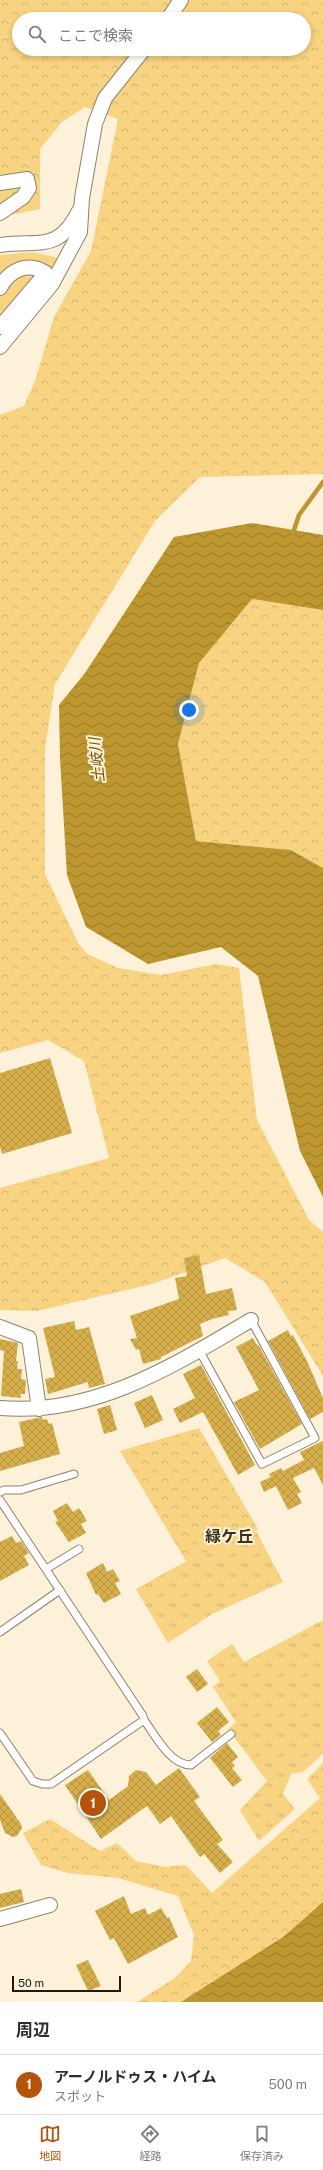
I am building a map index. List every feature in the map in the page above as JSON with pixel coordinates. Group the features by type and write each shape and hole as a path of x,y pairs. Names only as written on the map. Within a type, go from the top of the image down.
{"street":[{"path":"173,12 181,0"},
{"path":"0,327 64,264 80,232 83,204 82,198 95,124 105,98 138,56"},
{"path":"0,182 27,179 29,188 23,197 0,213"},
{"path":"0,245 49,243 67,232 83,204"},
{"path":"49,243 62,252 64,264"},
{"path":"0,288 4,281 19,268 37,267 46,273 41,288 0,347"},
{"path":"0,1408 39,1410 96,1398 149,1378 252,1320"},
{"path":"0,1327 29,1338 39,1410"},
{"path":"0,1919 50,1905"}],"lane":[{"path":"200,1350 262,1464 315,1438 252,1320"},
{"path":"0,1492 4,1490 21,1490 74,1474"},
{"path":"0,1500 143,1716 144,1720 174,1760 182,1765 190,1765 232,1734"},
{"path":"46,1569 79,1550"},
{"path":"0,1632 60,1590"},
{"path":"0,1733 34,1781 42,1784 51,1784 144,1720"}],"green space":[{"path":"0,0 323,0 323,474 200,477 155,521 55,684 45,749 45,874 78,943 87,954 118,968 161,975 216,964 239,968 257,1120 309,1220 323,1232 323,1376 265,1282 225,1258 152,1284 37,1311 0,1310 0,1188 109,1158 84,1061 48,1040 0,1053 0,415 24,406 35,381 54,317 91,251 118,119 85,107 62,122 40,149 40,209 0,217"},
{"path":"33,252 55,257 62,262 0,342 0,255"},
{"path":"252,599 323,610 323,868 291,850 196,841 178,744 199,663"},
{"path":"199,1428 258,1529 220,1551 199,1554 186,1561 120,1451"},
{"path":"256,1531 283,1582 212,1614 168,1643 136,1589 199,1554 220,1551"},
{"path":"323,1620 323,1754 303,1772 291,1774 283,1794 295,1809 259,1841 240,1810 267,1781 228,1729 236,1722 213,1687 220,1681 207,1661 232,1644 244,1662"},
{"path":"323,1763 323,1902 283,1937 181,2002 137,2002 175,1978 191,1961 194,1935 178,1896 118,1878 68,1873 41,1865 23,1833 50,1819 100,1851 117,1843 136,1861 165,1867 186,1865 212,1893 320,1798 307,1779"}],"water":[{"name":"土岐川","path":"252,523 323,535 323,610 252,599 199,663 178,744 196,841 291,850 323,868 323,1197 300,1151 258,976 221,947 148,964 86,927 67,875 60,758 59,705 85,673 174,537"},
{"path":"323,1902 323,2002 181,2002 283,1937"}],"building":[{"path":"50,1058 72,1133 2,1154 0,1147 0,1073"},
{"path":"199,1255 206,1294 232,1288 237,1310 228,1311 229,1315 212,1319 200,1324 203,1336 161,1357 161,1359 143,1364 139,1349 136,1350 130,1339 137,1338 130,1316 179,1299 175,1278 187,1276 184,1258"},
{"path":"74,1321 76,1330 89,1327 105,1384 89,1388 88,1382 48,1394 45,1379 55,1377 43,1328"},
{"path":"288,1330 291,1336 293,1335 307,1361 323,1398 323,1412 310,1419 268,1341"},
{"path":"253,1338 259,1346 302,1424 260,1449 234,1402 259,1390 236,1347"},
{"path":"0,1339 18,1343 16,1361 18,1361 17,1369 22,1369 21,1379 26,1380 25,1394 20,1394 21,1398 1,1396 4,1351 0,1350"},
{"path":"201,1365 255,1465 238,1475 203,1412 180,1423 173,1409 195,1398 183,1374"},
{"path":"152,1395 163,1420 145,1428 134,1403"},
{"path":"110,1405 117,1430 104,1434 97,1409"},
{"path":"42,1417 43,1420 47,1419 49,1424 52,1423 60,1454 0,1471 0,1453 24,1446 19,1422"},
{"path":"323,1441 323,1485 314,1468 293,1478 301,1492 297,1494 302,1503 288,1510 276,1486 264,1492 260,1482 271,1477 269,1474 281,1468 283,1471 304,1460 300,1452"},
{"path":"67,1503 73,1512 79,1508 87,1521 81,1524 86,1533 69,1542 55,1522 58,1521 53,1511"},
{"path":"12,1536 16,1543 21,1541 29,1553 24,1556 29,1565 0,1581 0,1542"},
{"path":"103,1563 107,1572 113,1569 120,1581 115,1583 121,1594 104,1603 98,1594 96,1595 86,1573"},
{"path":"197,1669 208,1684 197,1692 186,1677"},
{"path":"217,1707 229,1722 218,1731 221,1735 212,1742 197,1723"},
{"path":"227,1743 238,1757 232,1762 235,1766 232,1768 242,1780 233,1787 210,1758"},
{"path":"179,1768 200,1797 194,1801 223,1840 217,1844 233,1862 220,1873 204,1854 200,1857 171,1816 160,1824 147,1806 101,1839 65,1785 88,1770 109,1800 128,1786 129,1776 136,1770 146,1772 156,1785"},
{"path":"0,1794 21,1824 22,1828 17,1836 13,1837 5,1833 0,1820"},
{"path":"21,1889 24,1902 0,1908 0,1894"},
{"path":"124,1896 131,1914 145,1908 148,1915 161,1908 167,1918 169,1917 178,1937 128,1964 114,1938 110,1940 95,1911"},
{"path":"88,1960 101,1986 88,1991 76,1965"}],"waterway":[{"path":"292,536 299,515 323,482"}],"place":[{"name":"アーノルドゥス・ハイム","path":"93,1803"}],"district":[{"name":"緑ケ丘","path":"229,1536"}]}
